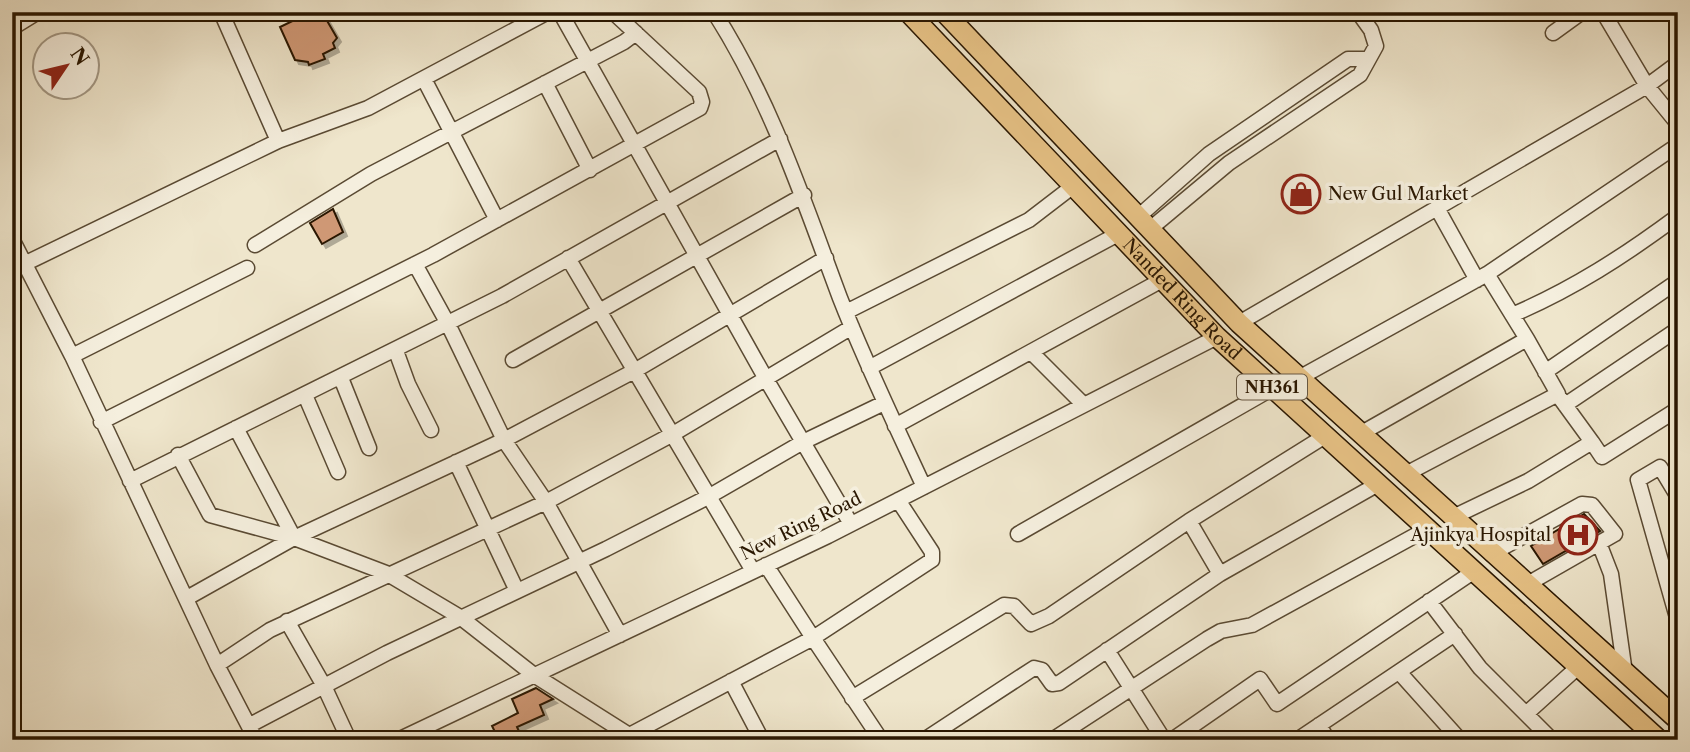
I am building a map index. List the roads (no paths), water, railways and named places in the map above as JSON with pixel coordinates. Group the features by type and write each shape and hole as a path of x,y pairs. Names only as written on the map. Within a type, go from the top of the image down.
{"highway":[{"name":"Nanded Ring Road","path":"908,12 1217,337 1659,740"},
{"name":"NH361","path":"944,12 1239,323 1451,518 1678,720"}],"street":[{"path":"12,28 38,12"},
{"path":"221,12 278,141"},
{"path":"24,264 278,141 368,108 548,12"},
{"path":"560,12 765,379 851,524"},
{"path":"101,422 415,264 635,146 699,108 702,102 692,85 613,12"},
{"path":"714,12 734,44 780,139 804,195 852,327 924,487"},
{"path":"1144,223 1209,154 1348,59 1367,59 1376,46 1376,40 1358,12"},
{"path":"1553,33 1582,12"},
{"path":"1604,12 1647,86 1678,124"},
{"path":"255,245 371,174 636,33"},
{"path":"1239,323 1647,86 1678,63"},
{"path":"424,79 498,220"},
{"path":"545,83 590,170"},
{"path":"130,481 178,455 449,324 780,139"},
{"path":"1299,378 1482,277 1678,145"},
{"path":"846,312 1029,220 1072,187"},
{"path":"513,360 804,195"},
{"path":"1437,208 1482,277 1512,316 1562,399 1602,457 1678,409"},
{"path":"1512,316 1562,294 1611,265 1678,216"},
{"path":"869,368 1118,234"},
{"path":"12,239 72,356 217,665 256,740"},
{"path":"568,258 708,497 813,638 881,740"},
{"path":"187,598 294,538 504,440 636,370 826,258"},
{"path":"415,264 449,324 504,440 546,502 620,635"},
{"path":"72,356 247,268"},
{"path":"895,426 1162,280"},
{"path":"1545,372 1678,281"},
{"path":"217,665 287,621 386,573 546,502 673,434 852,327"},
{"path":"1404,475 1562,399 1678,329"},
{"name":"New Ring Road","path":"398,740 851,524 1217,337"},
{"path":"1360,434 1527,339"},
{"path":"396,351 408,384 431,430"},
{"path":"1031,352 1084,405"},
{"path":"341,378 369,447"},
{"path":"1018,534 1273,388"},
{"path":"305,395 338,472"},
{"path":"250,725 460,617 579,562 708,497 803,442 884,402"},
{"path":"236,428 294,538"},
{"path":"852,698 1004,605 1014,606 1027,622 1036,623 1189,521 1325,436"},
{"path":"1451,518 1528,481 1592,442"},
{"path":"178,455 210,515 294,538 386,573 460,617 534,675 625,737 813,638 932,560 932,552 898,500"},
{"path":"456,462 517,591"},
{"path":"1678,497 1660,467 1638,480 1678,621"},
{"path":"925,740 1034,668 1042,670 1055,684 1220,574 1378,484"},
{"path":"1491,554 1582,504 1592,505 1615,534 1526,585"},
{"path":"1189,521 1220,574"},
{"path":"1052,740 1131,686 1221,632 1252,625 1427,529"},
{"path":"1599,543 1611,574 1625,673"},
{"path":"1172,740 1260,679 1277,704 1473,572"},
{"path":"1429,601 1480,668 1552,740"},
{"path":"287,621 324,686 349,740"},
{"path":"1297,740 1455,634"},
{"path":"1107,650 1164,740"},
{"path":"1526,714 1578,667"},
{"path":"1399,672 1455,738"},
{"path":"731,681 762,740"},
{"path":"1320,725 1328,740"}],"place":[{"name":"New Gul Market","path":"1301,194"},
{"name":"Ajinkya Hospital","path":"1578,535"}]}
